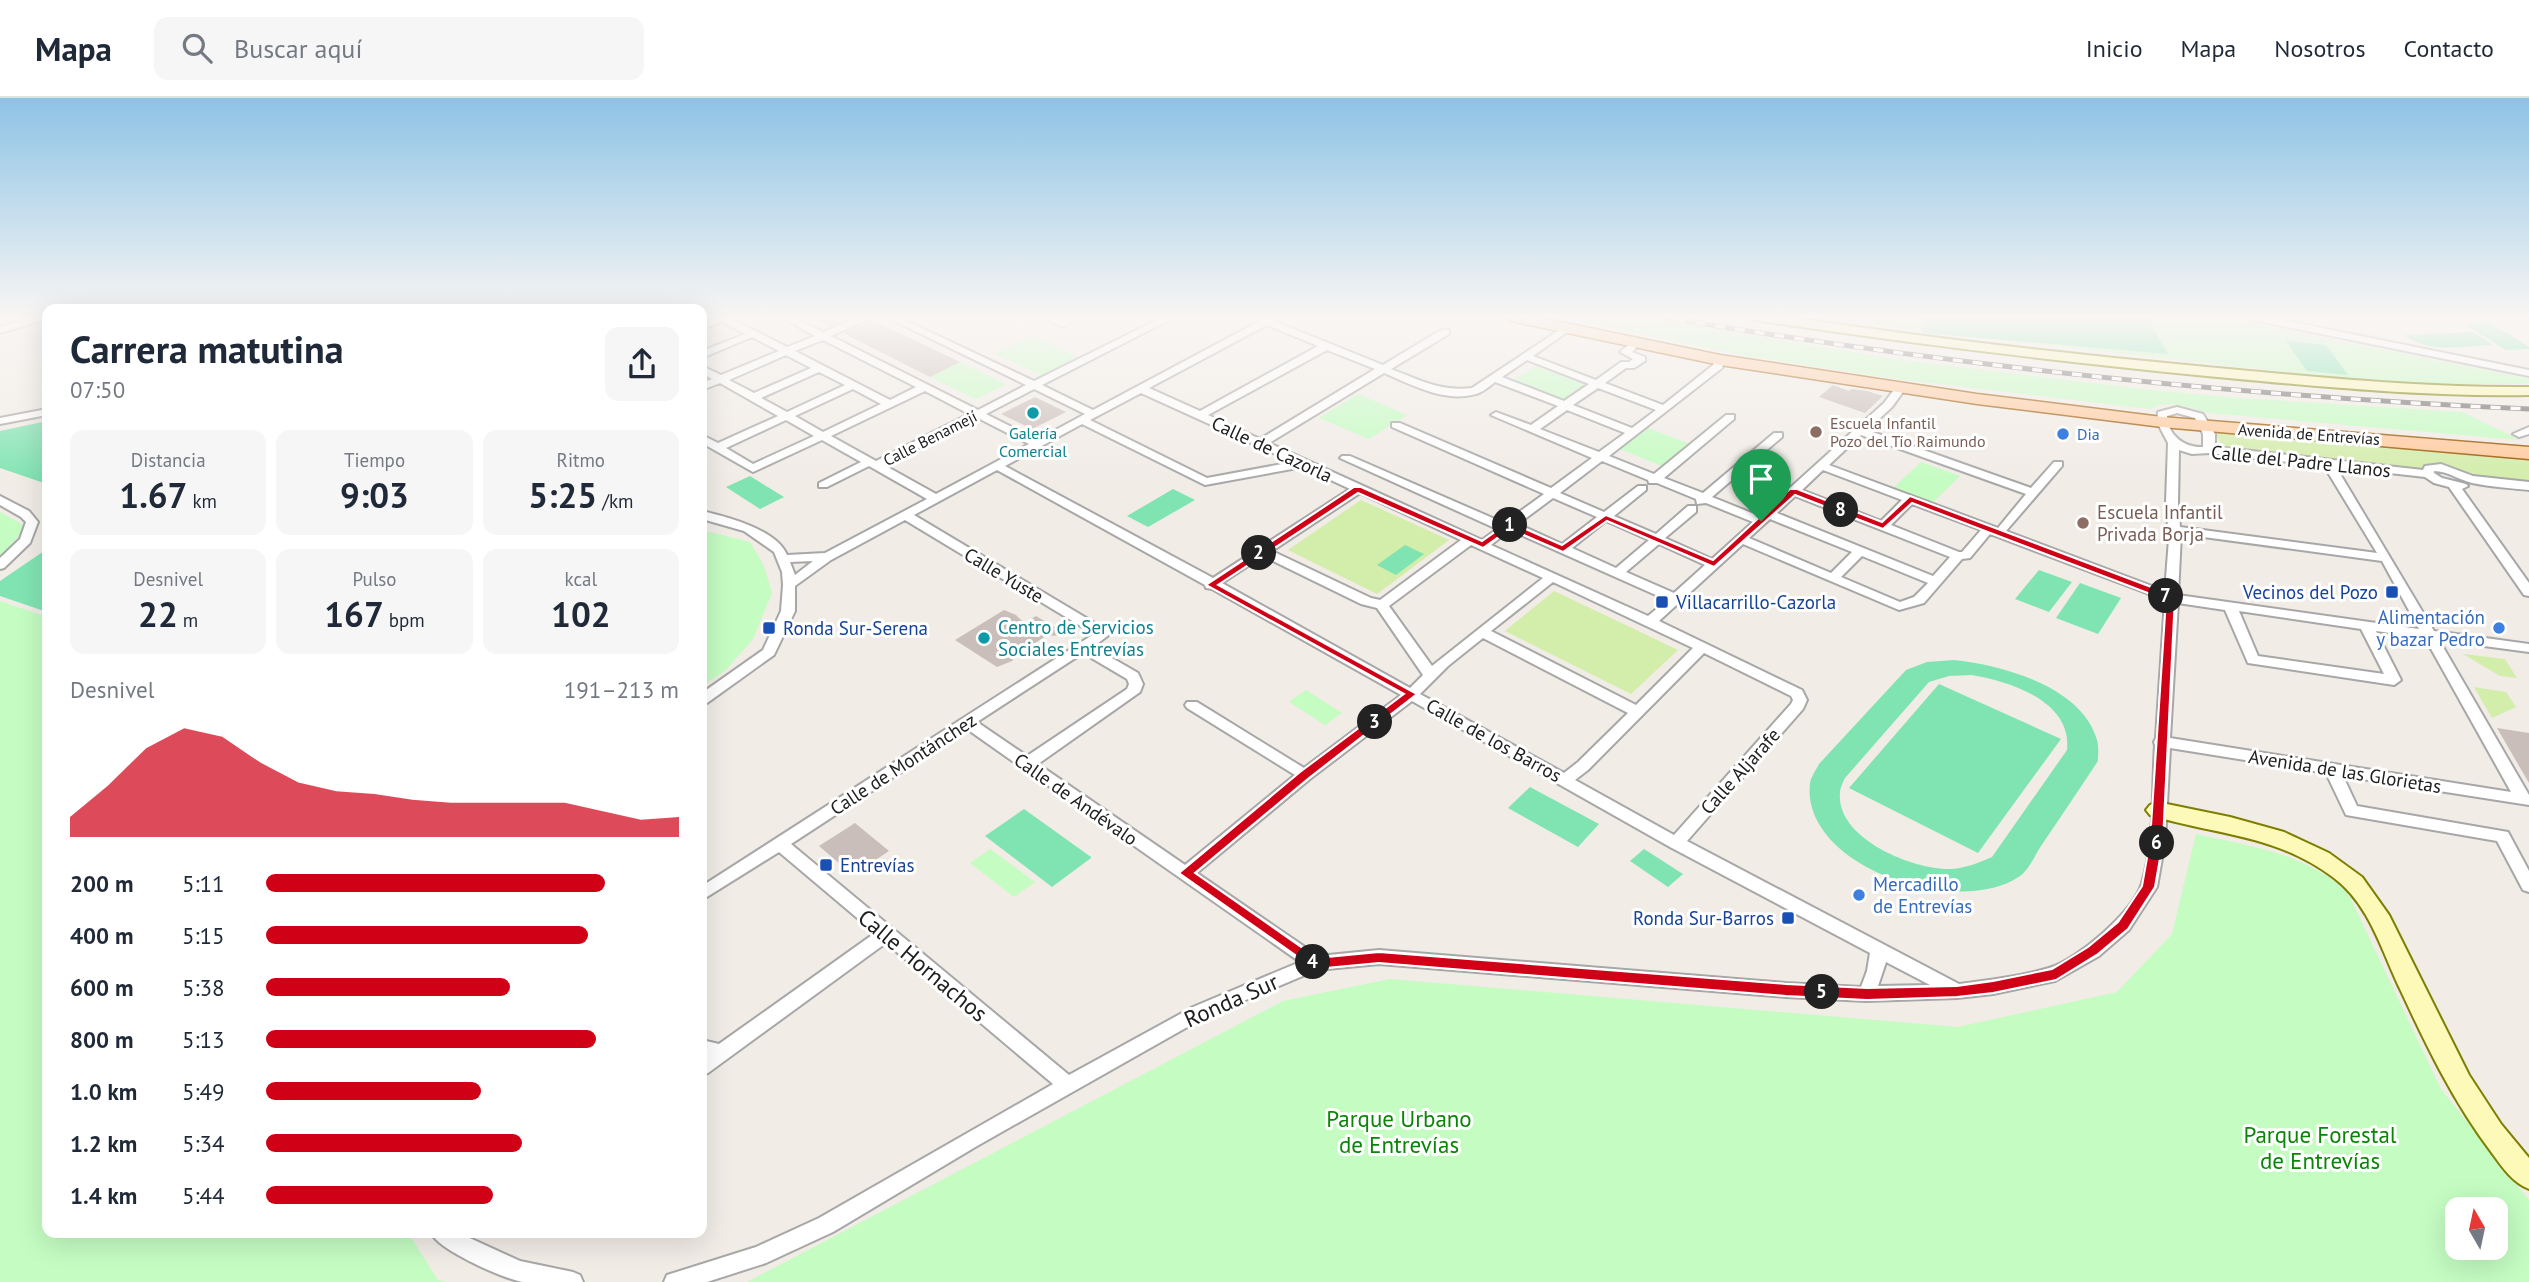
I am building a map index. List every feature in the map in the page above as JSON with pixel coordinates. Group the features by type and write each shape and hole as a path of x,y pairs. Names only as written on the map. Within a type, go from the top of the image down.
{"main road":[{"name":"Avenida de Entrevías","path":"1790,371 1900,389 2090,413 2529,453"},
{"name":"Avenida de Entrevías","path":"2203,422 2526,437"}],"street":[{"path":"707,385 739,371"},
{"path":"754,397 812,371"},
{"path":"825,371 890,404"},
{"path":"894,371 1037,444"},
{"path":"1005,371 1094,414"},
{"name":"Calle Benamejí","path":"823,485 977,414 1061,371"},
{"path":"789,585 827,557 1175,371"},
{"name":"Calle de Cazorla","path":"1199,415 1280,371"},
{"path":"1259,444 1380,371"},
{"path":"1389,371 1437,391 1468,393 1506,371"},
{"path":"1564,371 1664,409"},
{"path":"1532,429 1617,371"},
{"path":"1483,545 1711,371"},
{"path":"2206,371 2370,386 2529,391"},
{"path":"707,372 936,499"},
{"path":"1496,378 1633,432"},
{"path":"718,447 852,386"},
{"path":"707,441 753,469 925,387"},
{"name":"Calle de Cazorla","path":"1142,389 1468,541 1483,545 1650,622 1784,686 1799,697"},
{"path":"1650,622 1822,466 1828,453 1860,431 1888,405 1900,389"},
{"path":"0,422 42,413"},
{"path":"1496,415 1602,456 1650,482 1699,502 1765,517 1935,581"},
{"path":"1563,549 1730,417"},
{"path":"2161,419 2175,443"},
{"path":"1082,421 1205,481 1303,464"},
{"path":"2172,471 2211,446 2203,422"},
{"path":"1396,425 1714,564"},
{"path":"1860,431 2034,493"},
{"path":"1618,573 1778,435"},
{"name":"Calle del Padre Llanos","path":"2175,443 2206,451 2428,474"},
{"name":"Ronda Sur","path":"674,1282 759,1256 826,1225 1199,1012 1315,963 1379,957 1786,990 1867,994 1957,991 1993,987 2056,974 2093,950 2123,925 2149,887 2157,841 2175,530 2172,471 2175,443"},
{"path":"1346,458 1676,599"},
{"path":"2004,528 2058,464"},
{"path":"2329,465 2526,800"},
{"name":"Calle de los Barros","path":"997,466 1151,549 1676,843 1957,991"},
{"path":"1822,466 2171,598 2529,648"},
{"path":"2469,479 2468,485 2454,486 2438,481 2428,474 2429,468 2442,467 2469,479 2529,486"},
{"path":"2454,486 2523,576 2529,592"},
{"path":"1211,585 1358,489"},
{"path":"1794,491 1958,555 1966,555 1988,529"},
{"path":"1883,526 1910,499"},
{"path":"0,500 25,514 32,522 26,540 18,551 0,565"},
{"name":"Calle Yuste","path":"905,515 1103,634"},
{"path":"707,516 748,528 779,550 789,572 789,611 769,652 707,696"},
{"path":"2175,530 2386,558"},
{"path":"1741,539 1899,606 1919,600 1958,555"},
{"path":"1382,604 1468,541"},
{"path":"1262,551 1366,601 1382,604 1430,674"},
{"path":"1833,578 1860,551"},
{"path":"783,559 827,557"},
{"path":"1185,873 1305,775 1412,694 1430,674 1552,577"},
{"path":"2230,606 2253,660 2394,680 2366,625"},
{"path":"1482,632 1636,711"},
{"name":"Calle de Montánchez","path":"707,891 1103,634"},
{"path":"1565,780 1583,766 1702,647"},
{"path":"1025,765 1133,692 1136,684 1133,676 1083,648"},
{"name":"Calle Aljarafe","path":"1676,843 1798,706 1799,697"},
{"path":"1192,705 1305,775"},
{"name":"Calle de Andévalo","path":"967,722 1025,765 1315,963"},
{"name":"Avenida de las Glorietas","path":"2161,742 2526,800"},
{"path":"2332,769 2351,811 2502,836 2529,886"},
{"path":"2157,810 2270,834 2344,873 2373,904 2471,1105 2508,1156 2529,1177"},
{"name":"Calle Hornachos","path":"780,844 1067,1085"},
{"path":"707,1063 886,934"},
{"path":"1867,994 1876,971 1878,950"},
{"path":"707,1049 722,1052"},
{"path":"449,1238 493,1263 539,1278 573,1282"}],"green space":[{"path":"941,371 979,371 1006,384 976,399 930,377"},
{"path":"1527,371 1550,371 1586,385 1564,400 1513,380"},
{"path":"1847,371 1996,371 2240,398 2462,412 2520,440 2209,413 2172,404 2150,409"},
{"path":"2279,371 2490,371 2529,379 2529,384 2392,384"},
{"path":"2310,371 2345,371 2348,375"},
{"path":"1358,394 1407,415 1369,439 1319,418"},
{"path":"42,422 42,482 0,468 0,431"},
{"path":"1648,428 1690,444 1662,466 1620,449"},
{"path":"2213,429 2529,456 2529,482 2484,478 2441,464 2419,469 2224,449"},
{"path":"1921,462 1960,476 1931,504 1892,489"},
{"path":"750,476 784,497 760,509 726,487"},
{"path":"1173,489 1195,500 1148,527 1127,516"},
{"path":"1361,500 1449,540 1377,594 1288,550"},
{"path":"0,512 27,527 0,557"},
{"path":"707,531 750,542 764,566 772,593 753,639 726,670 707,683"},
{"path":"1405,545 1424,554 1396,575 1377,565"},
{"path":"42,552 42,610 0,596 0,581"},
{"path":"2039,570 2072,582 2049,612 2015,599"},
{"path":"2080,583 2121,598 2098,634 2056,618"},
{"path":"1554,591 1678,650 1631,694 1505,631"},
{"path":"0,601 42,615 42,1238 412,1238 438,1280 448,1282 0,1282"},
{"path":"2463,654 2505,659 2517,678 2500,676"},
{"path":"1954,660 1973,663 2016,673 2038,682 2075,705 2088,721 2097,740 2098,761 2029,866 2020,876 1993,888 1960,891 1924,888 1888,877 1856,861 1830,839 1814,813 1810,783 1819,764 1906,670 1927,662","holes":["1972,675 2021,689 2049,707 2060,719 2066,733 2067,750 1992,857 1962,868 1935,868 1899,858 1864,838 1850,824 1842,810 1840,791 1845,778 1929,682 1949,676"]},
{"path":"1939,684 2061,739 1978,853 1849,788"},
{"path":"2474,687 2506,692 2516,707 2492,718"},
{"path":"1306,690 1342,713 1325,725 1289,702"},
{"path":"1530,787 1599,824 1578,847 1508,808"},
{"path":"1024,809 1091,858 1052,887 985,836"},
{"name":"Parque Urbano de Entrevías","path":"2196,834 2256,847 2294,859 2329,878 2347,891 2441,1089 2529,1200 2529,1282 747,1282 1283,1001 1390,979 1958,1027 2117,992 2172,934"},
{"path":"990,849 1035,882 1014,897 970,863"},
{"path":"1644,849 1683,874 1668,887 1630,861"}],"building":[{"path":"919,371 941,371 930,377"},
{"path":"1833,385 1849,391 1867,391 1883,396 1865,413 1819,397"},
{"name":"Galería Comercial","path":"1035,397 1066,412 1032,429 1001,414"},
{"name":"Centro de Servicios Sociales Entrevías","path":"1004,610 1016,615 1024,623 1036,616 1068,635 1046,636 1015,656 1012,661 997,667 955,640"},
{"path":"2497,728 2529,733 2529,783"},
{"path":"855,823 889,851 853,875 819,846"}],"railway":[{"path":"2048,371 2309,396 2529,409"}],"place":[{"name":"Galería Comercial","path":"1033,413"},
{"name":"Escuela Infantil Pozo del Tío Raimundo","path":"1816,432"},
{"name":"Dia","path":"2063,434"},
{"name":"Escuela Infantil Privada Borja","path":"2083,523"},
{"name":"Vecinos del Pozo","path":"2392,592"},
{"name":"Villacarrillo-Cazorla","path":"1662,602"},
{"name":"Ronda Sur-Serena","path":"769,628"},
{"name":"Alimentación y bazar Pedro","path":"2499,628"},
{"name":"Centro de Servicios Sociales Entrevías","path":"984,638"},
{"name":"Entrevías","path":"826,865"},
{"name":"Mercadillo de Entrevías","path":"1859,895"},
{"name":"Ronda Sur-Barros","path":"1788,918"}],"route":[{"path":"1358,489 1468,541 1483,545 1509,525 1563,549 1606,517 1714,564 1761,521 1794,491 1883,526 1910,499 2171,598 2157,841 2149,887 2123,925 2093,950 2056,974 1993,987 1867,994 1786,990 1379,957 1315,963 1185,873 1305,775 1412,694 1211,585 1358,489"}],"park label":[{"name":"Parque Forestal de Entrevías","path":"2320,1147"}]}
